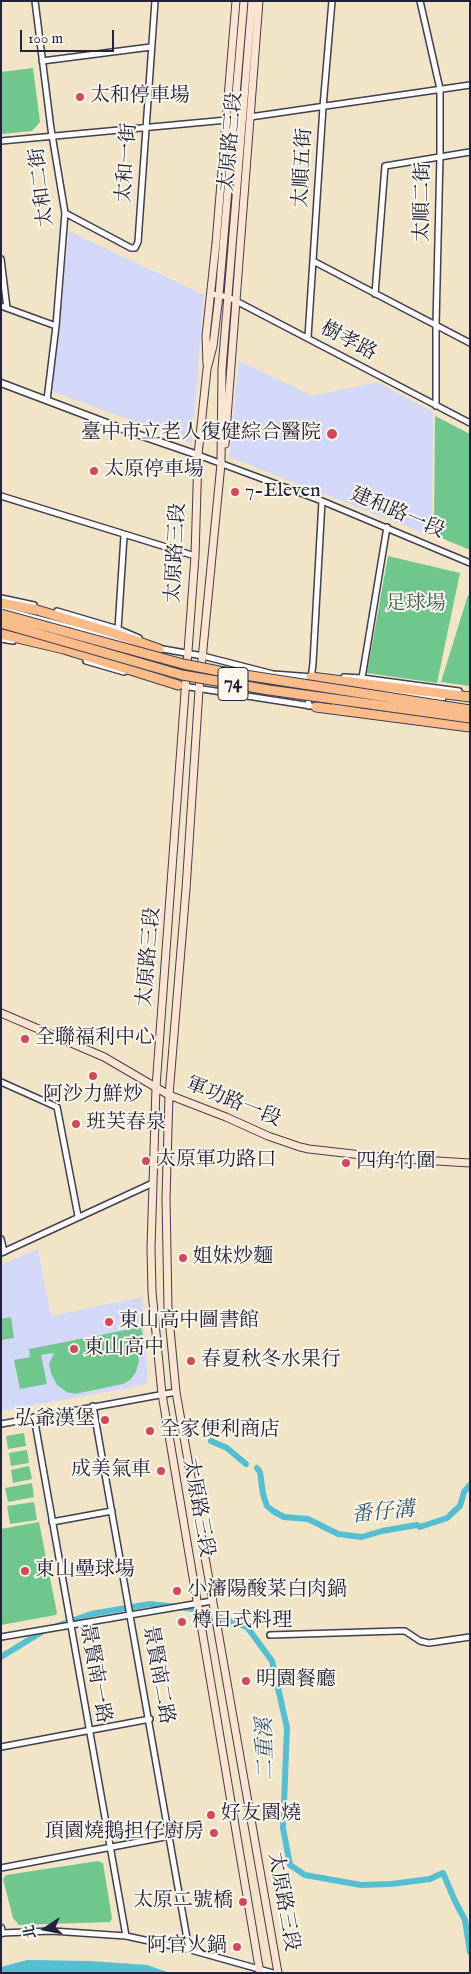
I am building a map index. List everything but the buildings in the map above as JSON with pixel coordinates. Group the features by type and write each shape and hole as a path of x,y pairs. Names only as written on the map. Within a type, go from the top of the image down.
{"highway":[{"path":"1,603 56,616 159,649"},
{"name":"74","path":"1,614 183,664 470,710"},
{"name":"74","path":"1,623 182,675 269,690 470,718"},
{"path":"1,634 64,648 181,686"},
{"path":"311,677 470,697"},
{"path":"312,706 470,727"}],"main road":[{"name":"太原路三段","path":"236,1 227,120 206,336 207,369 198,455 195,556 187,655 181,686 172,886 156,1087 150,1248 152,1292 162,1394 197,1604 265,1972"},
{"name":"太原路三段","path":"207,369 213,346 219,295 244,1"},
{"name":"太原路三段","path":"220,464 222,369 252,1"},
{"name":"太原路三段","path":"259,1 226,430 220,464 197,689 169,1095 166,1198 168,1308 176,1392 278,1973"},
{"name":"軍功路一段","path":"1,1013 104,1057 169,1095 268,1136 309,1150 388,1158 470,1163"}],"street":[{"name":"太和二街","path":"35,1 52,137 65,213 56,326 47,400"},
{"name":"太和一街","path":"65,213 131,248 135,248 138,242 150,47 155,1"},
{"name":"太順五街","path":"308,337 332,1"},
{"name":"太順二街","path":"420,1 440,89 436,406"},
{"path":"42,61 150,47"},
{"path":"250,117 470,85"},
{"path":"1,141 227,120"},
{"path":"375,294 385,166 470,152"},
{"path":"1,259 4,307 56,326"},
{"path":"313,261 470,343"},
{"name":"樹孝路","path":"211,294 228,297 470,423"},
{"name":"建和路一段","path":"1,383 128,432 322,500 470,563"},
{"path":"1,496 124,536 195,556"},
{"path":"312,706 311,677 322,500"},
{"path":"362,678 387,527"},
{"path":"118,629 124,536"},
{"path":"1,598 38,606 118,629 159,649"},
{"path":"1,610 136,645 200,656 273,674 362,678 470,693"},
{"path":"1,639 57,651 114,670 181,686 470,731"},
{"path":"311,677 354,688 470,702"},
{"path":"312,706 349,705 470,723"},
{"path":"1,1082 57,1107 78,1216"},
{"path":"1,1239 2,1252 153,1183"},
{"path":"1,1424 176,1392"},
{"name":"景賢南二路","path":"93,1406 150,1719 189,1950"},
{"name":"景賢南一路","path":"34,1417 126,1936"},
{"path":"52,1522 112,1511"},
{"path":"1,1637 212,1601"},
{"path":"270,1635 398,1631 405,1632 420,1641 430,1643 470,1637"},
{"path":"1,1747 150,1719"},
{"path":"1,1868 170,1836"},
{"path":"2,1931 52,1931 126,1936 189,1950 265,1972"}],"shaded area":[{"name":"臺中市立老人復健綜合醫院","path":"69,231 204,295 192,443 52,391"},
{"name":"臺中市立老人復健綜合醫院","path":"239,361 313,396 377,382 433,412 432,536 229,457"},
{"name":"東山高中","path":"38,1249 51,1316 142,1297 148,1381 145,1385 1,1411 1,1265"}],"green space":[{"path":"33,68 40,122 32,131 1,134 1,72"},
{"path":"435,416 470,434 470,550 434,535"},
{"name":"足球場","path":"388,556 460,573 437,683 367,673"},
{"path":"468,595 470,596 470,686 441,682"},
{"path":"11,1317 14,1338 1,1340 1,1319"},
{"path":"141,1327 143,1337 127,1340 138,1353 139,1361 136,1372 130,1380 123,1384 75,1394 67,1392 57,1385 51,1373 49,1364 54,1353 41,1355 47,1384 20,1389 14,1360 30,1357 29,1349"},
{"path":"24,1433 26,1446 8,1449 6,1436"},
{"path":"27,1450 29,1463 11,1466 9,1453"},
{"path":"29,1466 32,1479 13,1483 11,1470"},
{"path":"32,1483 34,1497 8,1502 5,1488"},
{"path":"34,1502 37,1520 10,1524 7,1506"},
{"name":"東山壘球場","path":"39,1522 57,1613 56,1615 1,1625 1,1529"},
{"path":"98,1861 103,1863 112,1918 110,1922 19,1925 13,1918 3,1879 6,1875"}],"water":[{"path":"27,1960 91,1961 147,1965 170,1973 1,1973 1,1967"}],"waterway":[{"name":"番仔溝","path":"211,1441 227,1448 246,1464"},
{"name":"番仔溝","path":"257,1468 260,1472 267,1506 273,1511 284,1517 308,1519 338,1534 362,1537 382,1531 417,1525 420,1527 447,1518 460,1506 464,1492 470,1485"},
{"name":"二重溪","path":"57,1626 91,1614 150,1604 195,1609 247,1627 272,1661 287,1728 283,1828 290,1865 305,1875 361,1885 391,1884 430,1879 443,1873 465,1920 470,1952"},
{"name":"二重溪","path":"1,1657 45,1630"}],"place":[{"name":"太和停車場","path":"80,97"},
{"name":"臺中市立老人復健綜合醫院","path":"332,434"},
{"name":"太原停車場","path":"94,471"},
{"name":"7-Eleven","path":"235,492"},
{"name":"全聯福利中心","path":"25,1039"},
{"name":"阿沙力鮮炒","path":"93,1076"},
{"name":"班芙春泉","path":"76,1124"},
{"name":"太原軍功路口","path":"146,1161"},
{"name":"四角竹圍","path":"346,1163"},
{"name":"姐妹炒麵","path":"183,1258"},
{"name":"東山高中圖書館","path":"109,1322"},
{"name":"東山高中","path":"74,1349"},
{"name":"春夏秋冬水果行","path":"191,1361"},
{"name":"弘爺漢堡","path":"105,1420"},
{"name":"全家便利商店","path":"150,1431"},
{"name":"成美氣車","path":"161,1471"},
{"name":"東山壘球場","path":"25,1571"},
{"name":"小瀋陽酸菜白肉鍋","path":"177,1591"},
{"name":"樽日式料理","path":"182,1622"},
{"name":"明園餐廳","path":"246,1681"},
{"name":"好友園燒","path":"211,1815"},
{"name":"頂園燒鵝担仔廚房","path":"214,1833"},
{"name":"太原二號橋","path":"243,1902"},
{"name":"阿官火鍋","path":"237,1947"}]}
